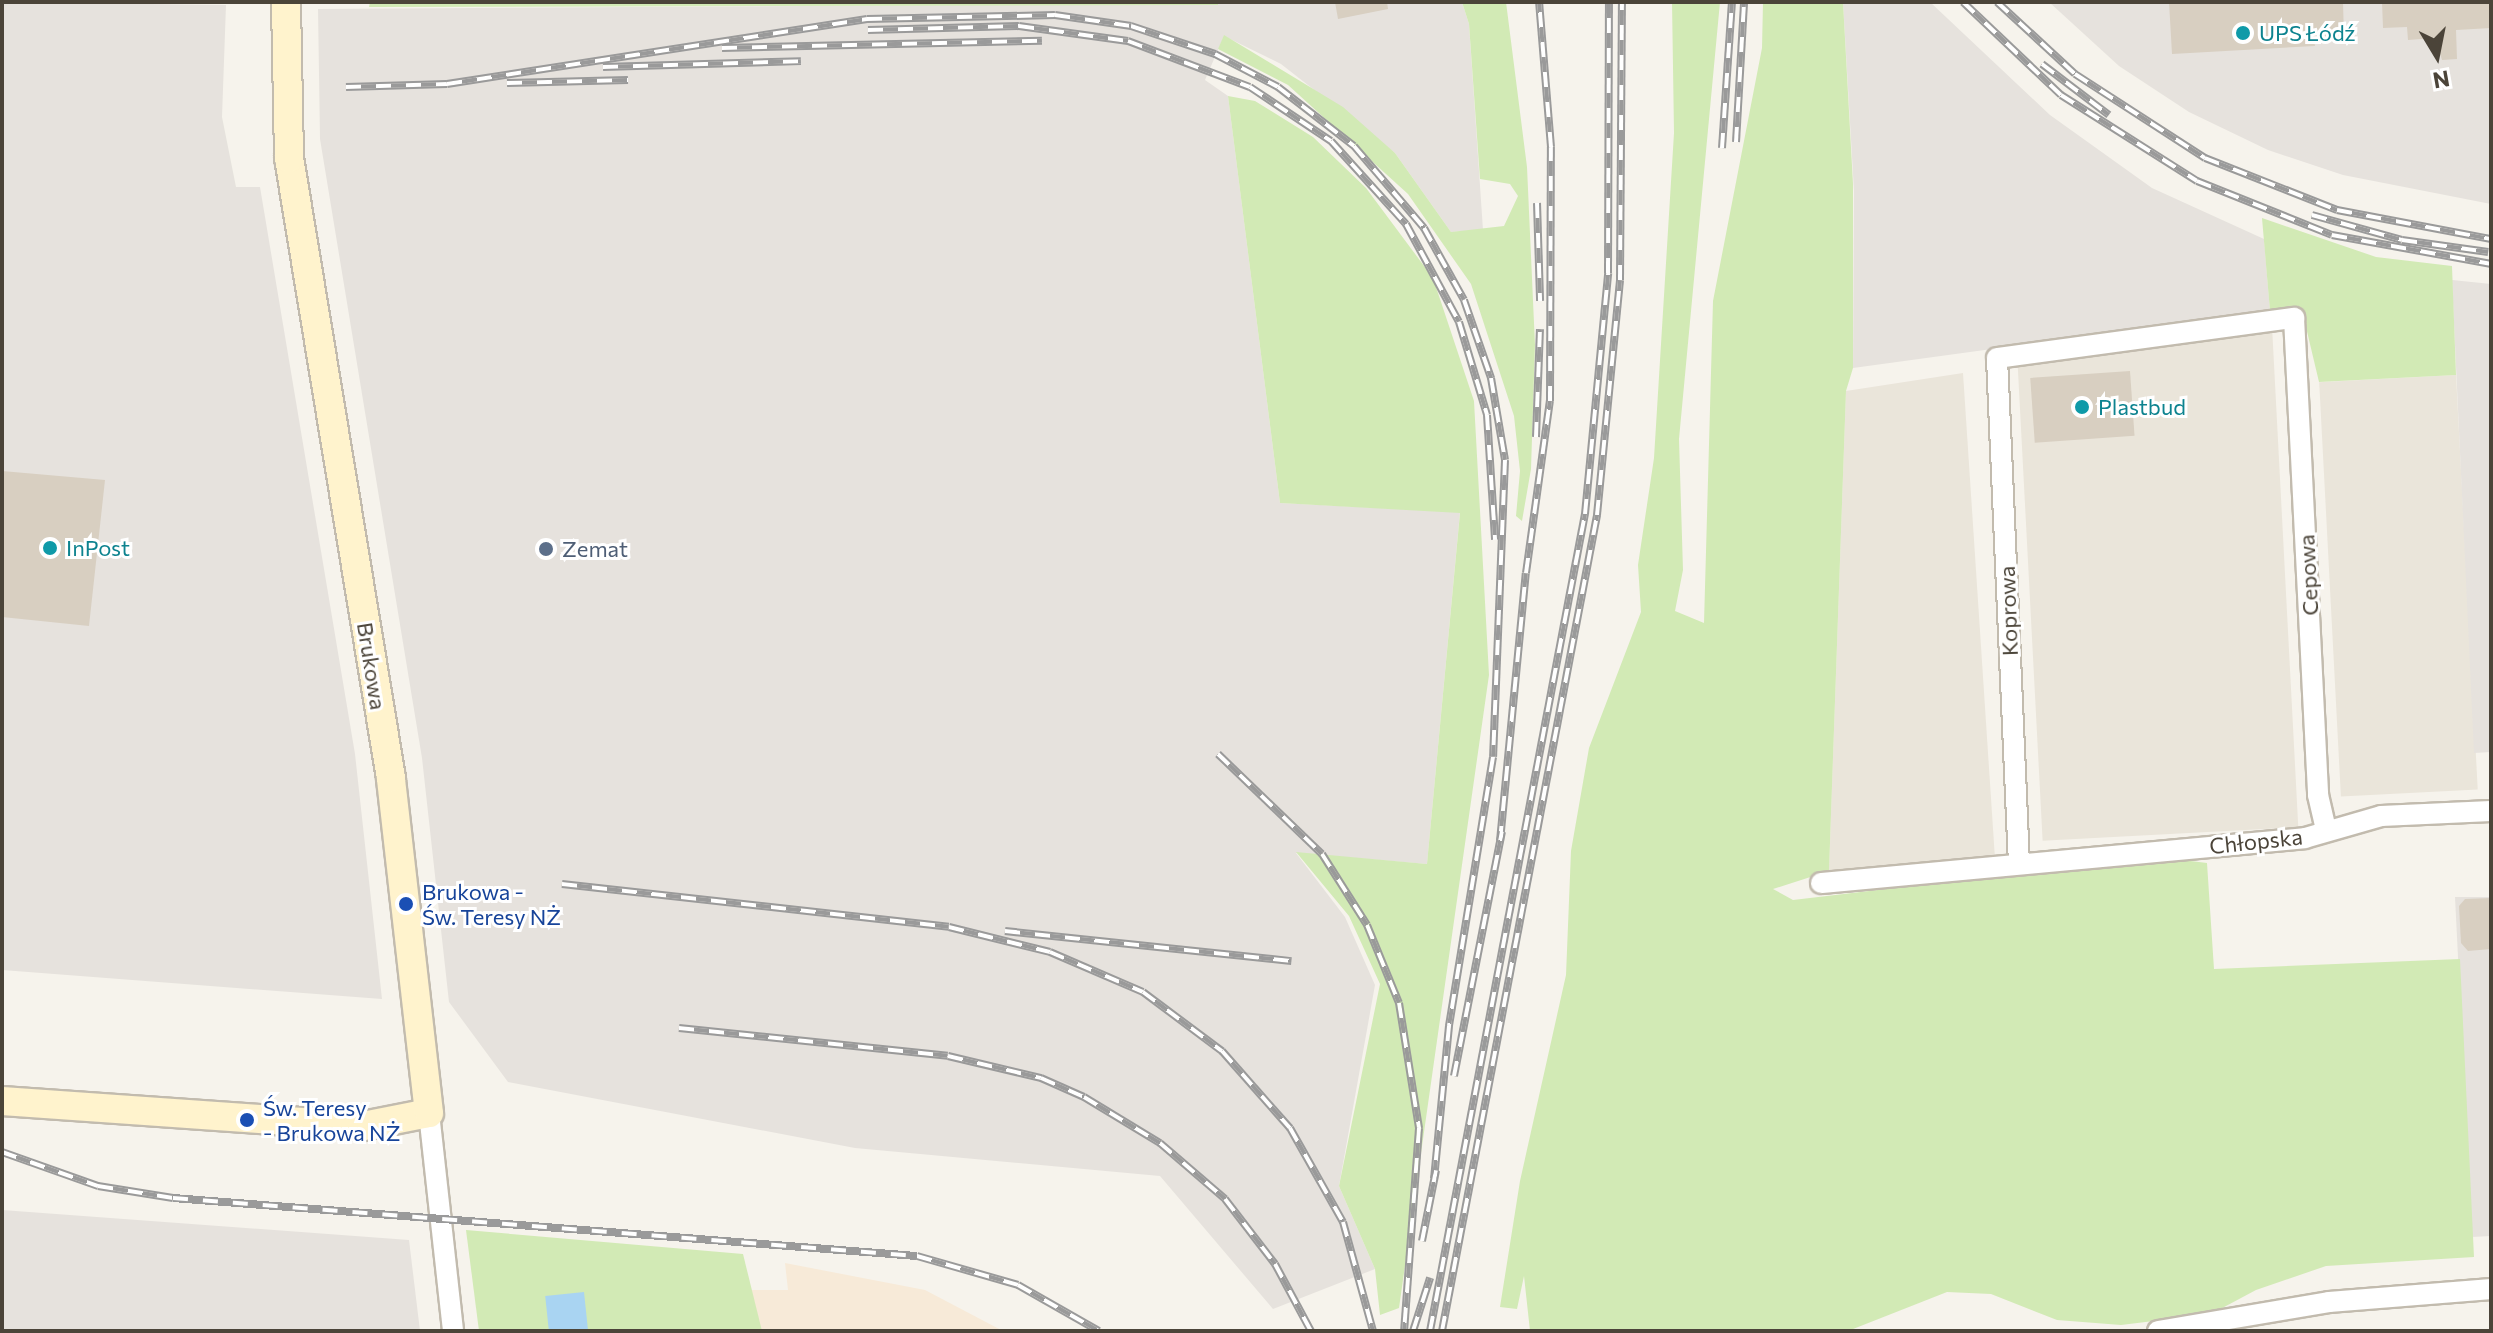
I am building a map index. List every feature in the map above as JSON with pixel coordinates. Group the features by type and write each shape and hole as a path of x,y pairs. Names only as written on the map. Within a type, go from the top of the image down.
{"street":[{"name":"Brukowa","path":"286,2 289,158 391,778 453,1331"},
{"name":"Cepowa","path":"1997,358 2294,318 2318,795 2326,831"},
{"name":"Koprowa","path":"1997,358 2019,864"},
{"name":"Chłopska","path":"1821,883 2326,831 2381,816 2491,811"},
{"path":"2,1101 363,1126 429,1113"},
{"path":"2158,1331 2329,1302 2491,1289"}],"shaded area":[{"path":"2,2 226,5 222,117 236,187 260,187 355,754 382,999 2,970"},
{"path":"1462,2 1469,24 1483,230 1451,232 1395,153 1281,64 1224,36 1205,80 1228,96 1280,503 1460,512 1427,864 1296,853 1345,917 1375,985 1339,1186 1375,1269 1273,1309 1160,1176 855,1148 508,1082 449,1002 422,758 320,139 318,9"},
{"path":"1843,2 1930,2 2050,115 2152,188 2264,239 2270,311 1853,368 1854,191"},
{"path":"2049,2 2491,2 2491,204 2343,175 2268,150 2189,112 2119,66"},
{"path":"2452,280 2491,284 2491,752 2474,753"},
{"path":"2272,326 2298,827 2043,841 2016,339"},
{"path":"1963,373 1995,859 1829,871 1846,391"},
{"path":"2456,375 2478,789 2341,797 2319,382"},
{"path":"2455,897 2491,897 2491,1236 2472,1237"},
{"path":"2,1210 409,1240 420,1331 2,1331"},
{"path":"785,1263 925,1290 1003,1331 739,1331 740,1290 788,1290"}],"green space":[{"path":"370,2 1218,2 1218,5 369,7"},
{"path":"1462,2 1506,2 1527,167 1535,345 1531,469 1522,521 1516,516 1520,471 1514,416 1471,284 1408,194 1288,85 1218,49 1224,35 1343,107 1395,153 1451,232 1504,226 1518,196 1510,184 1480,179 1469,24"},
{"path":"1672,2 1720,2 1679,439 1683,570 1675,611 1704,623 1713,301 1762,48 1763,2 1843,2 1853,184 1853,368 1846,391 1829,871 1773,889 1793,900 2158,857 2207,863 2214,969 2460,959 2474,1257 2326,1266 2256,1290 2211,1314 2121,1325 2057,1320 1991,1294 1947,1292 1848,1331 1530,1331 1524,1276 1517,1309 1500,1307 1520,1181 1566,975 1571,851 1589,748 1641,612 1638,565 1654,458 1674,133"},
{"path":"1228,96 1255,101 1313,137 1366,188 1433,278 1474,401 1489,675 1399,1308 1380,1315 1375,1269 1339,1186 1380,984 1349,916 1296,852 1427,864 1460,513 1280,503"},
{"path":"2262,218 2376,257 2452,266 2456,375 2319,382 2305,323 2296,314 2270,311"},
{"path":"466,1230 743,1254 762,1331 479,1331"}],"water":[{"path":"584,1292 588,1331 549,1331 545,1296"}],"building":[{"path":"1335,2 1387,2 1388,9 1338,19"},
{"name":"UPS Łódź","path":"2169,2 2343,2 2344,37 2314,39 2315,46 2172,54"},
{"path":"2382,2 2491,2 2491,28 2456,30 2457,59 2442,60 2435,38 2408,40 2407,27 2383,28"},
{"name":"Plastbud","path":"2130,371 2135,436 2035,443 2030,378"},
{"name":"InPost","path":"2,471 105,480 89,626 2,617"},
{"path":"2491,898 2491,949 2468,951 2461,943 2459,906 2465,899"}],"railway":[{"path":"1500,841 1526,573 1550,401 1551,147 1539,2"},
{"path":"1430,1331 1585,514 1608,273 1609,2"},
{"path":"1442,1331 1597,515 1620,280 1622,2"},
{"path":"1722,148 1732,2"},
{"path":"1736,142 1744,2"},
{"path":"1963,2 2061,95 2197,181 2332,235 2491,264"},
{"path":"1997,2 2075,74 2205,158 2337,210 2491,239"},
{"path":"346,87 447,84 867,19 1055,15 1131,26 1215,54 1278,87 1354,146 1424,228 1464,300 1491,378 1505,460 1493,757 1449,1026 1434,1178"},
{"path":"868,30 1019,26 1128,41 1250,87 1331,141 1406,224 1459,322 1487,415 1495,540"},
{"path":"722,48 1042,41"},
{"path":"603,67 801,61"},
{"path":"2042,64 2109,115"},
{"path":"507,83 628,80"},
{"path":"1537,203 1540,301"},
{"path":"2312,215 2402,240 2488,252"},
{"path":"1536,437 1540,329"},
{"path":"1218,754 1322,854 1367,925 1399,1003 1419,1128 1404,1331"},
{"path":"1454,1076 1502,832"},
{"path":"562,884 949,927 1050,952 1143,992 1222,1051 1290,1128 1343,1222 1373,1331"},
{"path":"1005,931 1291,961"},
{"path":"679,1028 948,1056 1041,1078 1084,1097 1160,1143 1225,1199 1275,1264 1311,1331"},
{"path":"2,1152 98,1186 173,1198 917,1256 1018,1285 1099,1331"},
{"path":"1422,1241 1436,1170"},
{"path":"1413,1331 1430,1278"}],"place":[{"name":"UPS Łódź","path":"2243,33"},
{"name":"Plastbud","path":"2082,407"},
{"name":"InPost","path":"50,548"},
{"name":"Zemat","path":"546,549"},
{"name":"Brukowa - Św. Teresy NŻ","path":"406,904"},
{"name":"Św. Teresy - Brukowa NŻ","path":"247,1120"}]}
